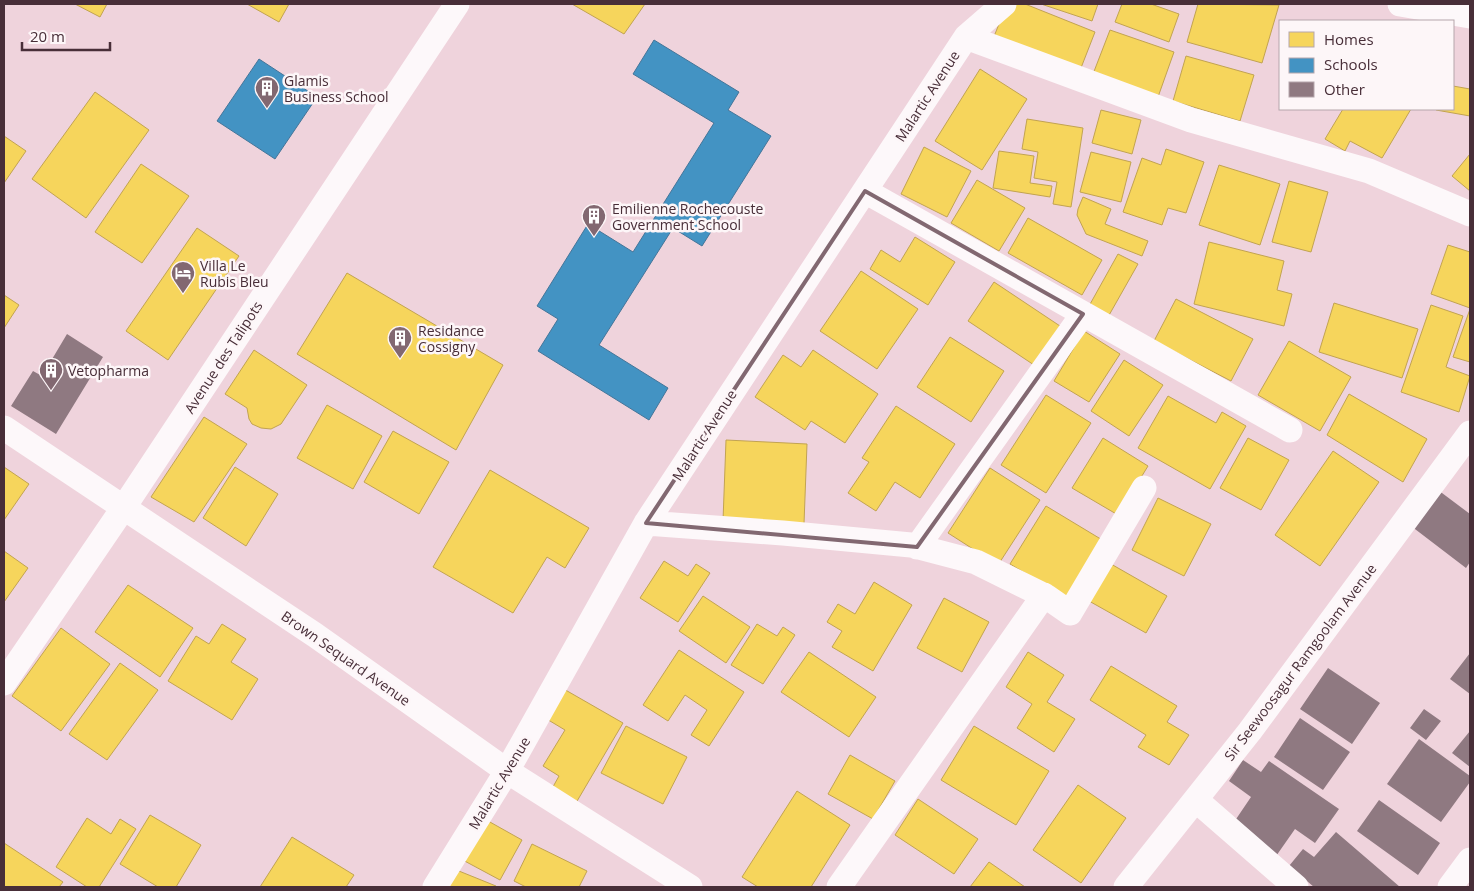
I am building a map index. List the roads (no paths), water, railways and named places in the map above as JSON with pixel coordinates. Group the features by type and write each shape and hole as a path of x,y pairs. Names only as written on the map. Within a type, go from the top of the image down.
{"street":[{"name":"Avenue des Talipots","path":"4,683 124,507 457,4"},
{"name":"Malartic Avenue","path":"435,887 507,771 646,523 966,37 1004,4"},
{"path":"1400,4 1431,6 1470,16"},
{"path":"966,37 1191,120 1369,171 1470,214"},
{"path":"865,191 1290,430"},
{"path":"917,547 1083,314"},
{"name":"Brown Sequard Avenue","path":"4,428 314,635 507,771 690,887"},
{"name":"Sir Seewoosagur Ramgoolam Avenue","path":"1126,887 1250,731 1470,433"},
{"path":"646,523 910,545 976,562 1044,595 1070,612 1144,488"},
{"path":"839,887 1044,595"},
{"path":"1196,800 1296,887"},
{"path":"1450,887 1470,860"}],"place":[{"name":"Glamis Business School","path":"267,109"},
{"name":"Emilienne Rochecouste Government School","path":"594,237"},
{"name":"Villa Le Rubis Bleu","path":"183,294"},
{"name":"Residance Cossigny","path":"400,359"},
{"name":"Vetopharma","path":"51,391"}]}
